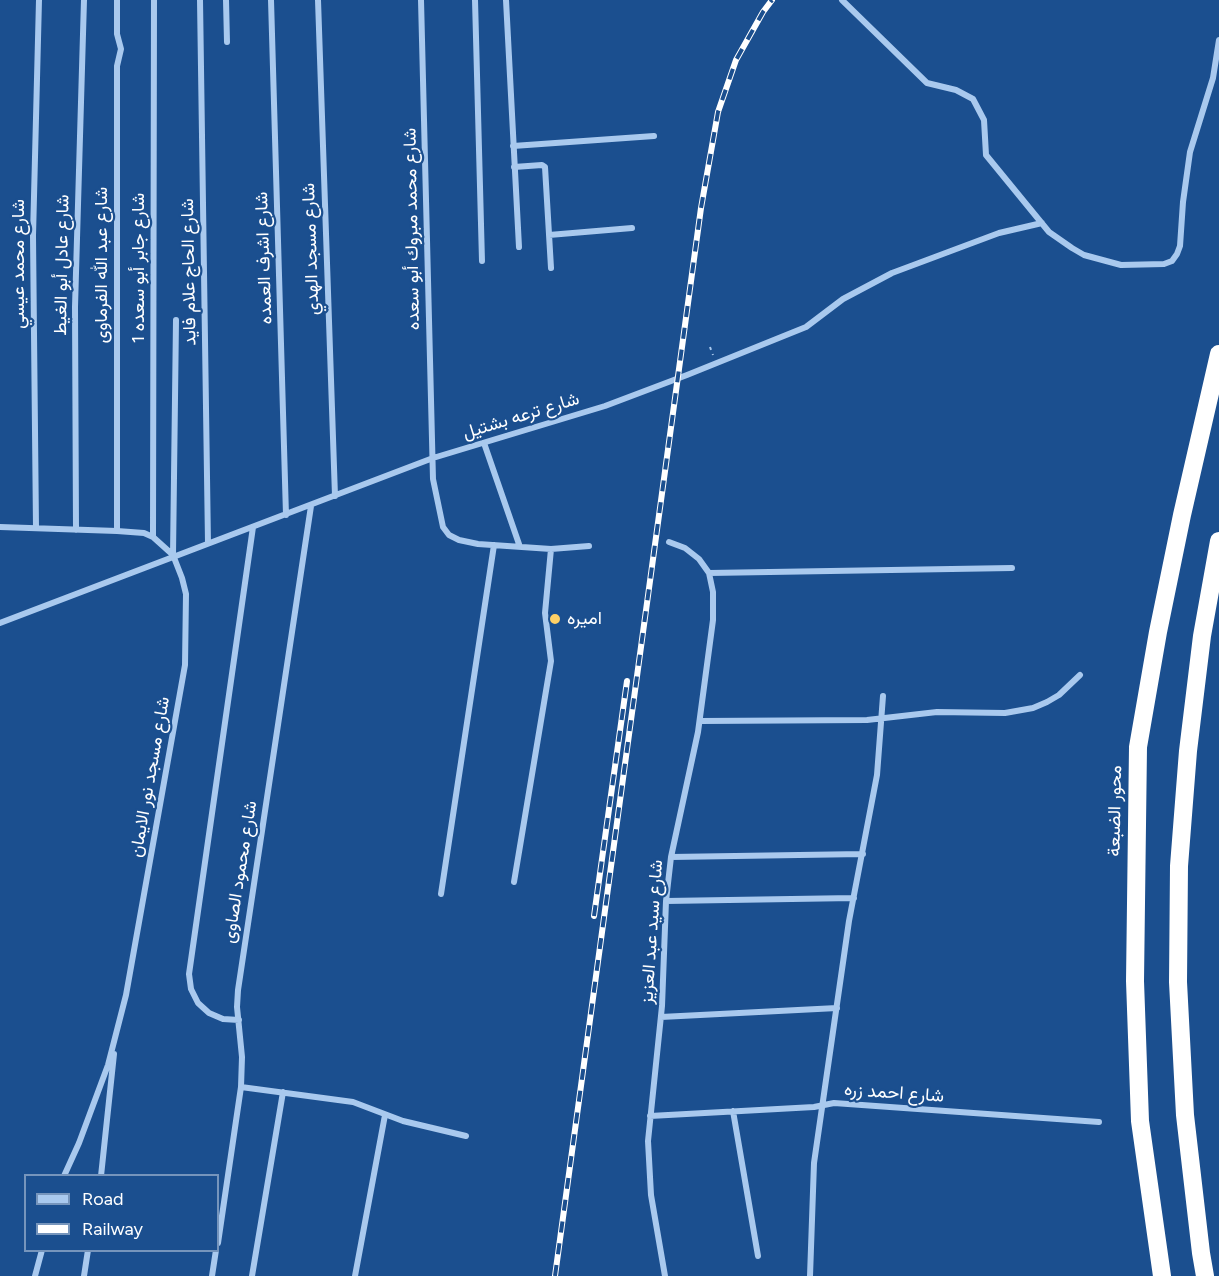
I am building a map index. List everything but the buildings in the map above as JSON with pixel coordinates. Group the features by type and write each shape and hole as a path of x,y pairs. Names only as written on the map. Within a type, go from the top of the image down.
{"highway":[{"name":"محور الضبعة","path":"1162,1276 1140,1121 1135,981 1138,747 1182,515 1219,354"},
{"path":"1205,1276 1185,1115 1178,982 1179,866 1188,751 1202,636 1219,542"}],"street":[{"name":"شارع محمد عيسي","path":"36,528 33,236 39,0"},
{"name":"شارع عادل أبو الغيط","path":"76,530 75,307 84,0"},
{"name":"شارع عبد الله الفرماوى","path":"117,0 117,34 121,50 117,66 117,531"},
{"name":"شارع جابر أبو سعده 1","path":"153,537 154,0"},
{"name":"شارع الحاج علام فايد","path":"200,0 208,543"},
{"path":"226,0 227,42"},
{"name":"شارع اشرف العمده","path":"271,0 286,515"},
{"name":"شارع مسجد الهدي","path":"318,0 335,496"},
{"name":"شارع محمد مبروك أبو سعده","path":"421,0 433,458"},
{"path":"475,0 482,261"},
{"path":"507,0 519,247"},
{"path":"842,0 927,83 956,90 973,99 984,120 986,155 1049,232 1072,248 1109,263 1134,266 1164,264 1175,258 1180,246 1190,152 1213,78 1219,40"},
{"path":"513,146 654,136"},
{"path":"514,167 544,166 551,268"},
{"name":"شارع ترعه بشتيل","path":"0,623 173,555 311,506 433,458 605,406 687,375 806,327 843,299 892,273 999,232 1042,223"},
{"path":"549,235 632,228"},
{"path":"173,555 176,320"},
{"path":"484,443 520,547"},
{"path":"433,458 433,479 442,526 449,535 459,540 494,545 550,549 589,546"},
{"name":"شارع محمود الصاوى","path":"219,1236 241,1087 242,1057 238,990 311,506"},
{"path":"239,1020 224,1019 209,1013 198,1003 191,989 189,974 253,526"},
{"path":"0,527 117,531 144,533 153,537"},
{"name":"شارع مسجد نور الايمان","path":"65,1174 79,1143 115,1042 126,994 185,664 186,594 182,578 173,555 153,537"},
{"path":"669,542 685,548 699,559 709,573 1012,568"},
{"path":"441,894 494,545"},
{"path":"514,882 551,661 545,613 550,549"},
{"name":"شارع سيد عبد العزيز","path":"665,1276 648,1168 650,1116 661,1017 666,901 672,857 700,721 713,620 713,592 709,573"},
{"path":"700,721 882,719 937,712 1019,712 1059,695 1080,675"},
{"path":"810,1276 812,1187 854,897 877,775 884,696"},
{"path":"672,857 863,854"},
{"path":"666,901 854,897"},
{"path":"661,1017 837,1008"},
{"path":"101,1174 115,1042"},
{"path":"241,1087 353,1102 385,1115 466,1136"},
{"path":"252,1276 283,1092"},
{"name":"شارع احمد زره","path":"650,1116 814,1107 834,1103 1099,1122"},
{"path":"733,1112 758,1256"},
{"path":"355,1276 385,1115"},
{"path":"35,1276 42,1252"},
{"path":"84,1276 88,1252"},
{"path":"213,1276 216,1252"}],"path":[{"path":"710,347 713,355"}],"railway":[{"path":"555,1276 701,208 718,112 736,60 772,0"},
{"path":"594,916 627,681"}],"place":[{"name":"اميره","path":"555,619"}]}
